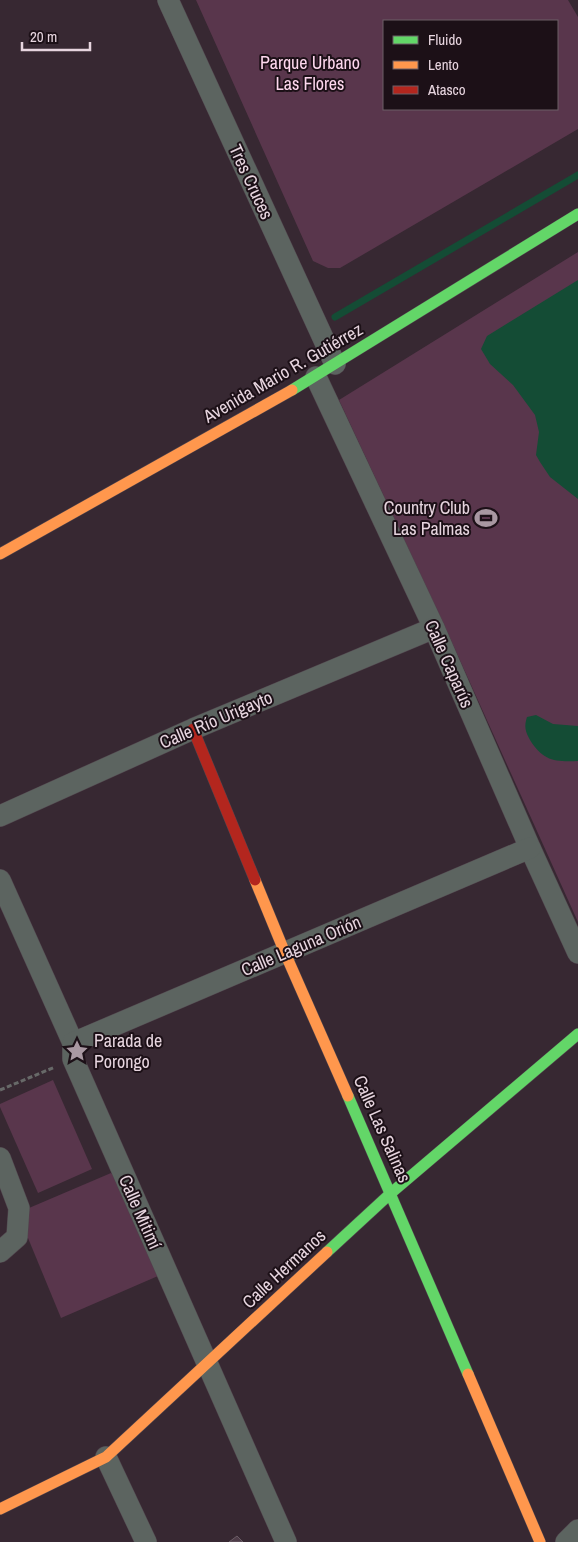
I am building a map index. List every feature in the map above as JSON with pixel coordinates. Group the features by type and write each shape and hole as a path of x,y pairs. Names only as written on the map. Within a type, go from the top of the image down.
{"street":[{"name":"Tres Cruces","path":"168,0 335,364"},
{"name":"Avenida Mario R. Gutiérrez","path":"0,554 316,377 578,214"},
{"name":"Calle Caparús","path":"316,377 434,628 578,953"},
{"name":"Calle Río Urigayto","path":"0,816 193,729 434,628"},
{"name":"Calle Las Salinas","path":"193,729 284,953 391,1193 540,1542"},
{"name":"Calle Laguna Orión","path":"73,1051 284,953 530,848"},
{"name":"Calle Mitimí","path":"0,880 207,1364 286,1542"},
{"name":"Calle Hermanos","path":"0,1509 106,1457 391,1193 578,1034"},
{"path":"0,1158 19,1208 17,1237 0,1252"},
{"path":"106,1457 146,1542"},
{"path":"566,1542 578,1530"}],"path":[{"path":"0,1090 73,1051"}],"green space":[{"name":"Parque Urbano Las Flores","path":"196,0 568,0 578,17 578,129 340,268 328,268 313,261"},
{"name":"Country Club Las Palmas","path":"578,252 578,922 449,636 339,400"},
{"path":"53,1080 92,1169 38,1193 0,1104"},
{"path":"111,1173 117,1179 158,1276 61,1318 21,1221 29,1208"}],"shaded area":[{"path":"578,280 578,499 550,477 540,462 536,455 539,432 535,415 513,385 490,364 481,349 487,336"},
{"path":"536,715 553,724 578,726 578,761 550,759 535,747 528,737 525,726 527,717"}],"building":[{"path":"237,1536 243,1542 229,1542"}],"waterway":[{"path":"335,317 578,175"}],"traffic: fast":[{"path":"292,390 578,214"},
{"path":"327,1252 391,1193 578,1034"},
{"path":"348,1096 468,1374"}],"traffic: slow":[{"path":"0,554 292,390"},
{"path":"255,880 348,1096"},
{"path":"0,1509 106,1457 327,1252"},
{"path":"468,1374 540,1542"}],"traffic: jam":[{"path":"193,729 255,880"}],"place":[{"name":"Country Club Las Palmas","path":"486,518"},
{"name":"Parada de Porongo","path":"77,1051"}]}
